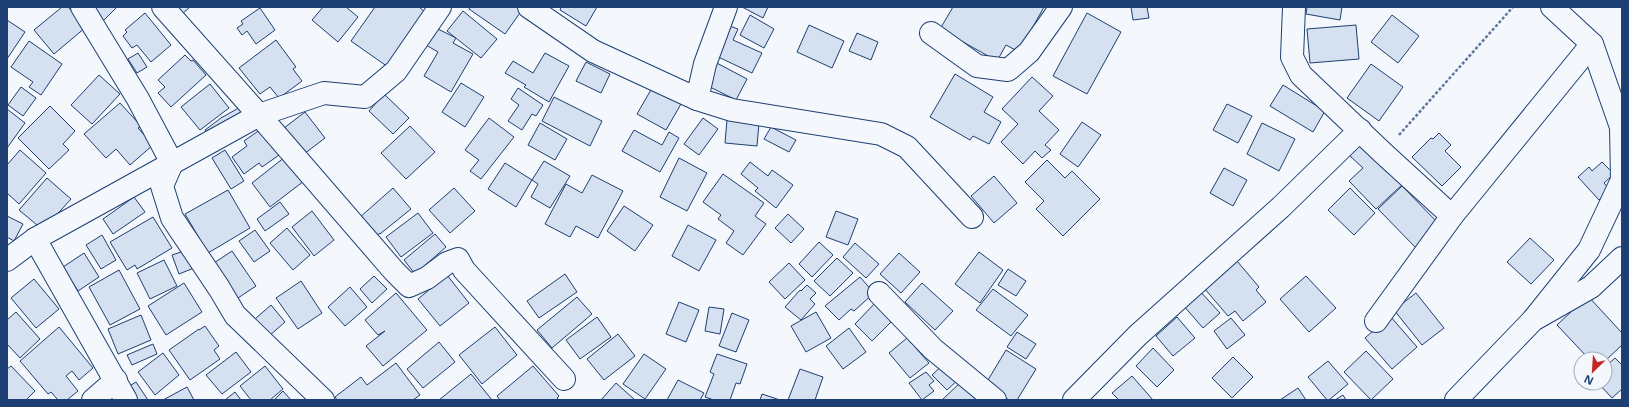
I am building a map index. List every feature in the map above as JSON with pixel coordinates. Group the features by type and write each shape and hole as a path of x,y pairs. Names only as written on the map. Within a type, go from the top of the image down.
{"street":[{"path":"82,7 138,99 172,163"},
{"path":"163,7 394,271 409,286 427,278 447,263 458,259 464,270 564,379"},
{"path":"7,260 35,239 259,115 324,93 365,96 396,71 439,7"},
{"path":"529,7 593,51 697,99 732,110 882,134 907,148 972,217"},
{"path":"697,99 704,64 726,7"},
{"path":"931,33 977,66 1008,70 1029,52 1061,7"},
{"path":"1294,7 1292,57 1301,75 1452,216"},
{"path":"1456,400 1533,320 1589,250 1622,180 1621,127 1592,44 1552,7"},
{"path":"1376,321 1452,216 1592,44"},
{"path":"1074,400 1138,335 1281,207 1360,130"},
{"path":"172,163 162,186 172,218 219,288 235,315 323,400"},
{"path":"35,239 126,400"},
{"path":"1533,320 1591,287 1622,258"},
{"path":"879,293 934,349 995,400"},
{"path":"93,400 116,380"}],"path":[{"path":"1383,153 1513,7"}],"building":[{"path":"62,7 68,7 86,27 54,54 34,30"},
{"path":"95,7 117,7 103,21 92,10"},
{"path":"175,7 190,7 182,14"},
{"path":"323,7 346,7 358,17 338,42 312,20"},
{"path":"375,7 419,7 426,13 388,67 351,41"},
{"path":"470,7 518,7 522,10 505,34 469,9"},
{"path":"561,7 597,7 586,26 560,10"},
{"path":"742,7 768,7 763,18"},
{"path":"953,7 1044,7 1019,52 1006,45 997,61 940,29"},
{"path":"1131,7 1147,7 1149,18 1133,20"},
{"path":"1307,7 1342,7 1340,20 1306,14"},
{"path":"260,8 275,30 256,44 247,31 242,35 237,28 243,24 241,21"},
{"path":"463,11 497,39 481,58 447,31"},
{"path":"145,13 171,45 151,62 137,45 132,48 123,36 127,32 125,30"},
{"path":"1087,13 1121,32 1087,94 1053,76"},
{"path":"750,15 774,29 764,48 740,35"},
{"path":"1392,15 1419,36 1398,63 1371,42"},
{"path":"7,20 25,32 7,59"},
{"path":"727,25 738,29 733,40 762,53 752,73 712,54"},
{"path":"809,25 844,41 832,68 797,52"},
{"path":"1356,25 1359,59 1310,63 1307,29"},
{"path":"436,28 456,38 453,43 473,54 451,92 424,76 438,52 426,45"},
{"path":"857,33 878,42 871,60 849,51"},
{"path":"276,40 296,67 293,69 302,81 279,98 270,87 260,94 239,68"},
{"path":"29,41 62,64 41,95 29,87 33,82 11,67"},
{"path":"138,53 147,67 137,73 128,59"},
{"path":"545,53 569,66 549,102 524,87 526,85 505,73 513,61 533,73"},
{"path":"185,55 191,61 193,60 206,75 171,107 158,93 165,87 158,80"},
{"path":"713,61 747,79 736,100 702,83"},
{"path":"586,62 610,74 601,93 576,81"},
{"path":"1371,64 1403,87 1379,121 1347,98"},
{"path":"955,74 993,97 984,112 1001,122 989,144 973,136 970,140 930,117"},
{"path":"99,75 120,94 92,124 71,105"},
{"path":"1032,77 1053,96 1039,111 1059,130 1045,145 1051,150 1042,158 1035,151 1023,164 1001,142 1018,124 1002,109"},
{"path":"461,83 484,97 465,127 442,112"},
{"path":"210,84 229,108 200,130 181,107"},
{"path":"1283,85 1325,111 1313,132 1270,106"},
{"path":"21,87 36,98 23,116 8,105"},
{"path":"518,88 543,105 536,116 532,114 522,130 508,121 519,105 511,99"},
{"path":"652,88 681,104 666,130 637,114"},
{"path":"384,94 409,118 393,134 369,111"},
{"path":"554,97 602,121 590,146 542,121"},
{"path":"120,103 141,126 138,128 153,145 130,165 116,149 106,158 84,134"},
{"path":"1227,104 1252,116 1238,143 1213,130"},
{"path":"50,106 75,131 63,144 69,150 49,169 18,138"},
{"path":"242,106 248,118 209,138 205,130 221,118"},
{"path":"7,109 25,123 7,148"},
{"path":"305,112 325,138 304,154 284,128"},
{"path":"489,118 514,137 481,179 470,171 479,160 465,150"},
{"path":"703,118 718,129 699,155 684,144"},
{"path":"727,120 759,123 757,146 725,143"},
{"path":"1082,122 1101,135 1078,167 1060,154"},
{"path":"540,123 567,139 555,160 528,145"},
{"path":"1262,123 1295,139 1279,171 1247,154"},
{"path":"410,126 435,152 406,179 381,153"},
{"path":"264,127 282,153 262,167 259,163 244,174 232,157 247,146 244,141"},
{"path":"771,127 796,140 789,152 764,139"},
{"path":"634,130 662,145 669,132 679,138 660,172 622,151"},
{"path":"1439,133 1451,145 1445,151 1461,167 1442,186 1412,157 1431,138 1433,139"},
{"path":"1362,142 1404,183 1376,209 1349,181 1363,168 1349,155"},
{"path":"20,150 46,173 19,204 7,193 7,165"},
{"path":"225,150 244,181 231,189 212,158"},
{"path":"285,157 304,181 270,207 252,183"},
{"path":"679,158 707,173 687,211 660,197"},
{"path":"1047,160 1065,178 1072,171 1100,199 1063,236 1036,209 1044,201 1025,182"},
{"path":"544,161 570,176 550,208 531,197 538,184 532,180"},
{"path":"750,162 768,176 772,170 793,185 776,208 755,191 758,188 741,174"},
{"path":"1602,162 1614,174 1604,183 1610,190 1599,200 1578,177 1589,167 1592,171"},
{"path":"505,163 532,180 516,207 488,189"},
{"path":"1224,168 1247,180 1233,206 1210,193"},
{"path":"723,174 764,203 755,216 766,224 743,255 726,243 734,231 718,219 721,215 703,202"},
{"path":"592,175 623,191 598,238 576,226 570,237 545,224 566,184 582,193"},
{"path":"994,176 1017,203 994,223 971,196"},
{"path":"47,178 71,199 43,230 19,210"},
{"path":"1402,186 1441,226 1417,249 1378,209"},
{"path":"393,188 411,209 375,237 359,218"},
{"path":"454,188 475,211 450,233 429,210"},
{"path":"1350,188 1375,213 1354,235 1328,210"},
{"path":"228,190 250,228 208,253 185,214"},
{"path":"134,197 145,212 113,234 103,219"},
{"path":"280,202 289,214 265,231 257,219"},
{"path":"624,206 653,225 635,251 607,231"},
{"path":"312,211 334,240 314,256 292,227"},
{"path":"836,211 858,219 848,245 826,237"},
{"path":"418,213 433,233 401,257 386,237"},
{"path":"788,214 804,229 791,243 775,228"},
{"path":"7,216 23,224 14,241 7,237"},
{"path":"153,217 172,248 137,269 135,265 127,270 110,242"},
{"path":"688,225 716,240 699,271 672,256"},
{"path":"287,228 310,255 293,270 270,243"},
{"path":"255,230 270,251 254,262 239,241"},
{"path":"435,234 446,247 415,274 404,260"},
{"path":"102,235 116,260 101,269 86,245"},
{"path":"1530,238 1554,260 1531,284 1507,262"},
{"path":"819,242 833,255 812,277 799,264"},
{"path":"855,243 879,264 866,278 843,257"},
{"path":"187,250 194,268 179,274 172,255"},
{"path":"232,251 256,286 235,300 211,265"},
{"path":"979,252 1003,270 980,303 955,284"},
{"path":"84,253 99,277 78,291 63,267"},
{"path":"899,253 920,272 901,293 880,274"},
{"path":"837,258 853,273 830,296 814,281"},
{"path":"164,260 177,286 150,299 137,273"},
{"path":"1237,261 1259,287 1256,290 1266,302 1243,321 1235,311 1228,316 1204,288"},
{"path":"789,263 805,280 785,299 769,282"},
{"path":"1008,269 1026,281 1016,296 998,285"},
{"path":"119,270 140,309 110,325 89,287"},
{"path":"565,274 577,292 539,318 527,301"},
{"path":"447,275 469,303 440,326 418,299"},
{"path":"374,276 387,289 372,303 360,289"},
{"path":"1306,276 1336,308 1309,332 1280,299"},
{"path":"860,277 874,293 854,311 851,309 839,320 825,306"},
{"path":"34,279 59,309 36,328 11,298"},
{"path":"301,281 322,313 298,329 276,298"},
{"path":"184,283 202,312 166,335 148,306"},
{"path":"922,283 953,311 935,330 905,302"},
{"path":"807,285 816,293 810,299 815,304 801,320 785,307 800,290 801,291"},
{"path":"350,287 367,307 345,326 328,307"},
{"path":"993,289 1028,315 1011,336 976,310"},
{"path":"1198,289 1220,313 1203,328 1182,304"},
{"path":"396,293 427,330 383,366 366,346 385,331 378,335 365,320"},
{"path":"1416,293 1444,328 1422,345 1394,310"},
{"path":"1588,296 1622,333 1622,345 1613,353 1613,351 1581,351 1557,325"},
{"path":"577,297 592,314 552,348 537,330"},
{"path":"877,301 895,318 872,341 855,324"},
{"path":"679,302 699,310 686,342 666,334"},
{"path":"271,305 285,322 269,336 255,319"},
{"path":"709,307 724,309 720,334 705,331"},
{"path":"16,312 40,339 20,358 7,344 7,320"},
{"path":"816,312 831,338 806,352 791,326"},
{"path":"732,313 749,320 736,352 719,346"},
{"path":"141,315 151,340 118,354 108,329"},
{"path":"1390,316 1417,347 1392,369 1365,338"},
{"path":"597,317 611,337 580,359 566,340"},
{"path":"1177,317 1195,338 1173,356 1156,336"},
{"path":"1231,318 1245,335 1227,349 1214,331"},
{"path":"205,326 219,346 214,350 220,359 190,380 169,350"},
{"path":"59,327 93,368 79,380 72,371 66,376 78,391 67,400 58,400 51,392 48,394 20,361"},
{"path":"495,327 517,355 482,384 459,355"},
{"path":"849,328 866,352 843,369 826,346"},
{"path":"1017,332 1036,344 1026,359 1007,347"},
{"path":"618,334 635,356 604,380 587,359"},
{"path":"907,338 929,363 910,378 889,353"},
{"path":"439,342 455,362 423,388 407,369"},
{"path":"153,344 157,354 132,365 127,355"},
{"path":"1153,348 1174,370 1157,387 1136,366"},
{"path":"1006,350 1036,369 1017,400 1009,400 985,385"},
{"path":"1366,351 1393,379 1371,400 1344,372"},
{"path":"236,352 251,372 222,394 206,375"},
{"path":"163,353 179,375 155,395 138,372"},
{"path":"644,354 666,369 645,399 623,384"},
{"path":"717,354 747,364 740,384 736,383 730,400 714,400 705,397 714,374 710,372"},
{"path":"1233,357 1253,377 1232,398 1212,378"},
{"path":"1615,358 1622,365 1622,389 1612,398 1605,391 1613,391 1613,360"},
{"path":"1328,361 1348,384 1329,400 1327,400 1308,377"},
{"path":"946,362 960,378 947,390 932,375"},
{"path":"396,363 420,395 413,400 337,400 335,397 361,377 367,385"},
{"path":"11,366 35,391 26,400 7,400 7,369"},
{"path":"265,366 283,389 270,400 251,400 240,386"},
{"path":"533,366 559,396 557,398 559,400 500,400 497,396"},
{"path":"800,369 823,377 815,400 788,400"},
{"path":"926,372 934,381 929,385 934,391 922,400 909,383"},
{"path":"471,374 492,400 439,400"},
{"path":"1132,376 1153,400 1119,400 1112,393"},
{"path":"678,380 704,393 700,400 667,400"},
{"path":"962,381 981,400 942,400"},
{"path":"136,382 148,400 129,400 123,390"},
{"path":"616,383 635,400 601,400"},
{"path":"187,387 194,400 163,400"},
{"path":"1298,388 1306,400 1280,400"},
{"path":"283,391 291,400 274,400"},
{"path":"235,392 241,400 225,400"},
{"path":"762,394 780,400 760,400"},
{"path":"1343,395 1346,400 1335,400"}]}
